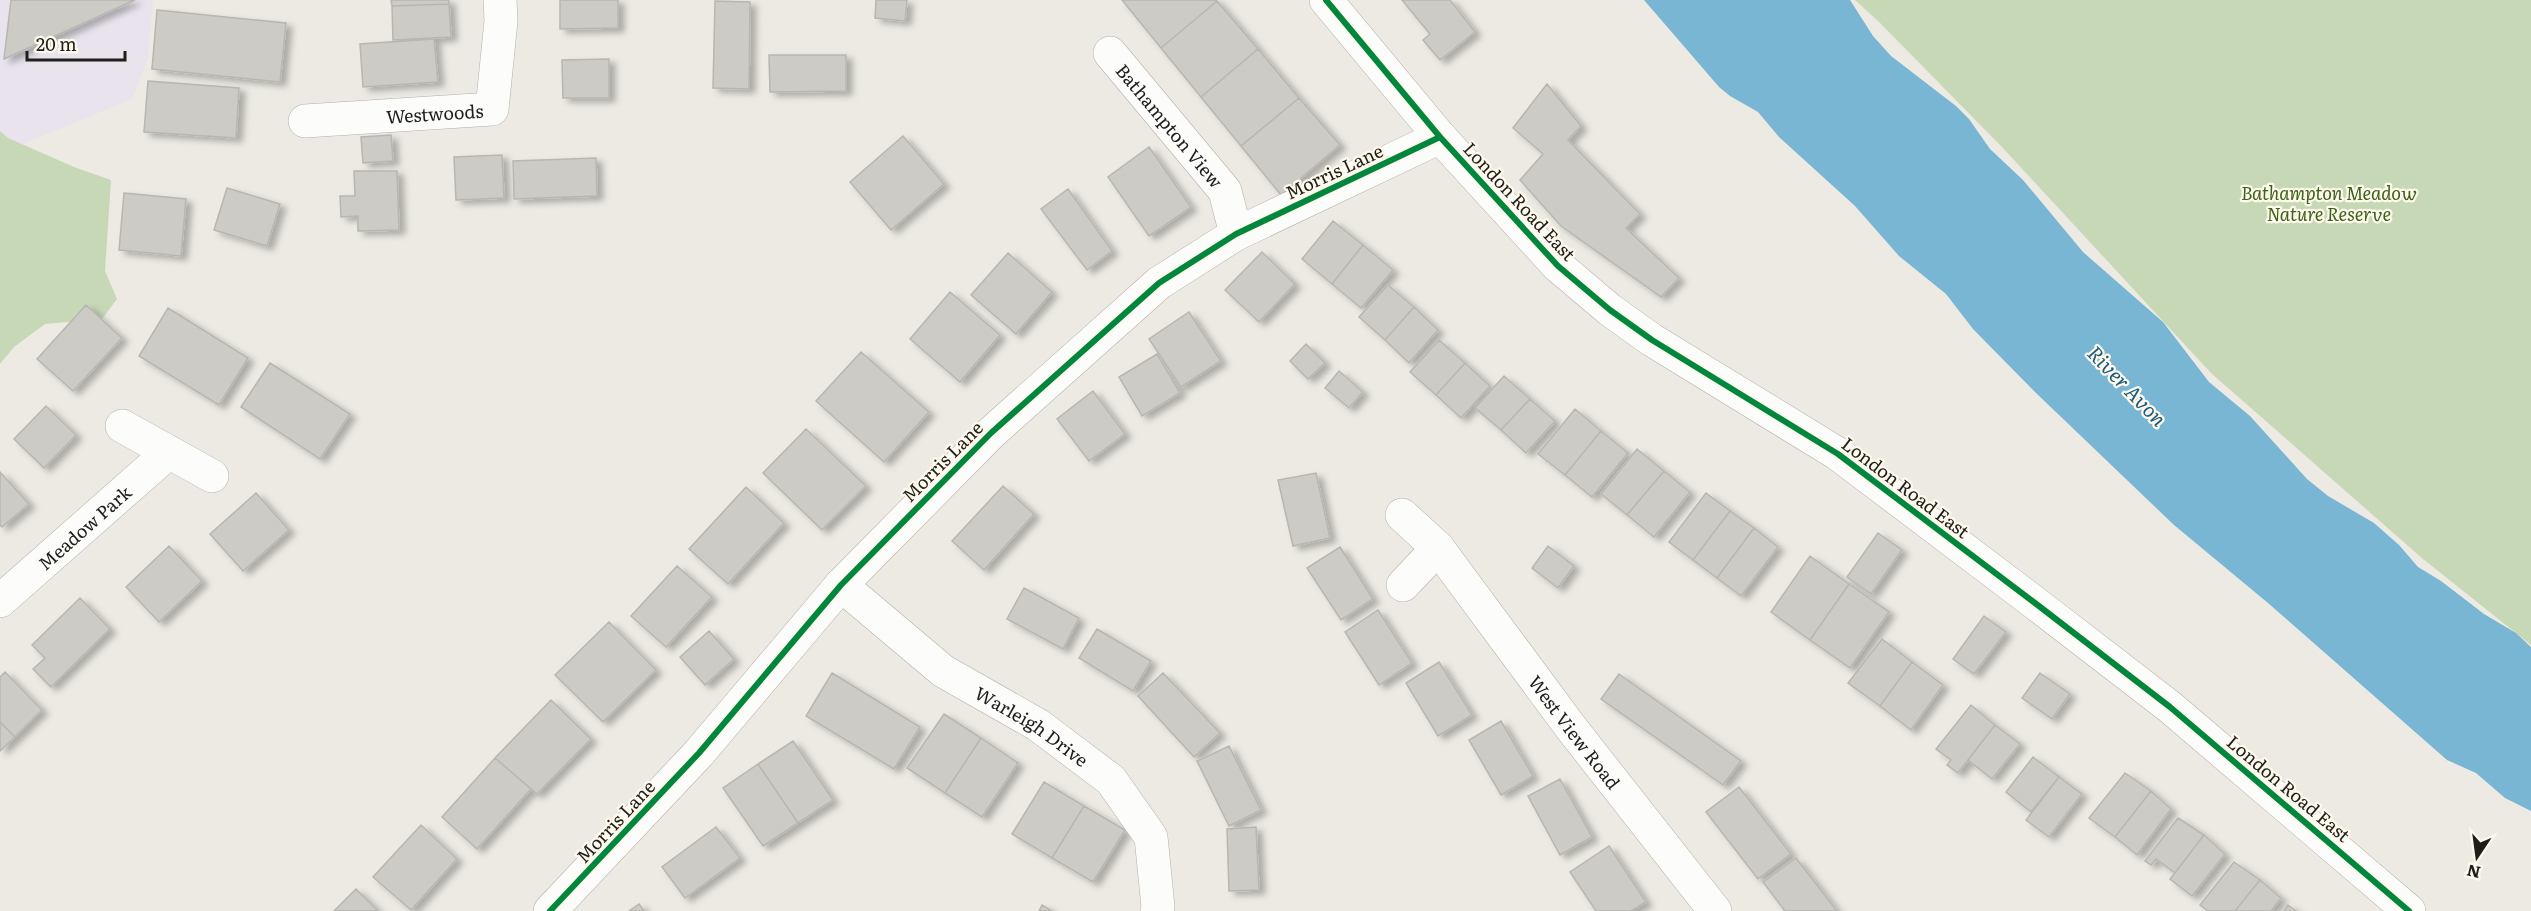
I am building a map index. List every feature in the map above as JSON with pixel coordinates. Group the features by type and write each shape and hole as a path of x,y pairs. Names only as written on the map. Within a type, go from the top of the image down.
{"street":[{"name":"Westwoods","path":"305,121 492,109 501,21 500,0"},
{"name":"London Road East","path":"1326,0 1440,137 1558,266 1610,310 1652,340 1838,454 2170,707 2409,911"},
{"name":"Bathampton View","path":"1110,53 1225,191 1236,234"},
{"name":"Morris Lane","path":"550,911 699,753 841,585 991,433 1159,282 1236,234 1440,137"},
{"path":"122,426 212,476"},
{"name":"Meadow Park","path":"0,601 169,452"},
{"name":"West View Road","path":"1402,515 1438,548 1572,729 1716,911"},
{"path":"1403,585 1438,548"},
{"name":"Warleigh Drive","path":"841,585 943,671 1038,725 1111,780 1151,837 1157,911"}],"shaded area":[{"path":"0,0 153,0 148,58 132,99 6,151 0,144"}],"green space":[{"name":"Bathampton Meadow Nature Reserve","path":"1855,0 2531,0 2531,645 2423,559 2211,373 2001,146"},
{"path":"0,131 8,138 74,167 111,180 105,271 117,299 102,319 45,324 14,347 0,364"}],"water":[{"name":"River Avon","path":"1644,0 1850,0 1873,36 1891,56 1956,106 1969,119 1990,149 2023,180 2083,252 2163,322 2209,382 2250,416 2307,479 2328,496 2374,523 2399,545 2418,567 2441,581 2484,614 2516,633 2531,647 2531,811 2505,798 2476,773 2447,760 2268,603 2174,525 2036,393 1973,329 1946,294 1899,256 1855,206 1779,137 1758,112 1719,87"}],"building":[{"path":"11,0 135,0 4,59"},
{"path":"391,0 449,0 449,4 392,6"},
{"path":"560,0 618,0 618,28 560,29"},
{"path":"876,0 907,0 905,21 875,18"},
{"path":"1122,0 1216,0 1217,1 1161,48"},
{"path":"1402,0 1450,0 1475,32 1440,60 1423,40 1430,34"},
{"path":"715,1 750,2 749,89 713,88"},
{"path":"1217,1 1258,49 1201,97 1161,48"},
{"path":"449,4 451,37 393,40 392,6"},
{"path":"157,10 286,23 280,82 152,69"},
{"path":"434,39 438,82 363,87 360,44"},
{"path":"1258,49 1299,98 1241,146 1201,97"},
{"path":"769,55 846,55 846,91 770,92"},
{"path":"609,59 609,98 563,98 562,60"},
{"path":"148,81 239,88 236,138 144,132"},
{"path":"1547,84 1581,126 1568,140 1640,214 1626,228 1679,278 1661,297 1561,226 1520,180 1543,154 1513,128"},
{"path":"1299,98 1340,145 1281,195 1241,146"},
{"path":"391,135 393,161 363,163 361,137"},
{"path":"903,136 944,184 891,230 850,182"},
{"path":"1149,147 1191,207 1149,236 1108,177"},
{"path":"502,155 504,198 456,200 454,157"},
{"path":"596,158 597,196 514,199 513,161"},
{"path":"354,171 397,171 399,230 358,231 358,216 341,217 340,196 355,196"},
{"path":"227,188 280,204 267,246 214,230"},
{"path":"1068,189 1112,251 1087,270 1041,209"},
{"path":"124,193 186,199 181,256 119,250"},
{"path":"1333,221 1363,245 1332,284 1302,259"},
{"path":"1363,245 1393,270 1361,308 1332,284"},
{"path":"1262,252 1295,284 1259,322 1225,290"},
{"path":"1008,253 1052,292 1016,334 971,295"},
{"path":"1388,285 1414,307 1385,340 1359,317"},
{"path":"950,292 1000,335 960,382 910,339"},
{"path":"86,305 122,338 73,391 37,359"},
{"path":"1414,307 1438,330 1409,363 1385,340"},
{"path":"168,308 248,358 219,405 139,356"},
{"path":"1189,312 1221,361 1181,387 1149,339"},
{"path":"1439,340 1465,363 1436,395 1410,372"},
{"path":"1306,344 1325,363 1308,379 1290,361"},
{"path":"861,352 929,412 884,462 816,401"},
{"path":"1157,354 1180,393 1142,416 1119,377"},
{"path":"270,363 350,414 320,459 241,407"},
{"path":"1465,363 1490,386 1461,418 1436,395"},
{"path":"1339,371 1363,392 1349,408 1325,388"},
{"path":"1504,376 1530,399 1501,430 1475,408"},
{"path":"1093,391 1125,434 1089,461 1057,419"},
{"path":"1530,399 1555,421 1526,453 1501,430"},
{"path":"46,406 76,435 44,468 14,439"},
{"path":"1575,409 1601,431 1565,475 1538,454"},
{"path":"806,429 866,486 822,530 763,473"},
{"path":"1601,431 1628,453 1592,497 1565,475"},
{"path":"1637,449 1664,471 1627,515 1601,494"},
{"path":"1664,471 1690,492 1654,537 1627,515"},
{"path":"0,472 29,504 2,527 0,525"},
{"path":"1316,473 1330,538 1293,546 1278,480"},
{"path":"1003,486 1034,514 984,570 952,541"},
{"path":"746,487 784,523 728,584 689,549"},
{"path":"256,493 289,530 243,571 210,534"},
{"path":"1706,493 1730,511 1693,560 1669,542"},
{"path":"1730,511 1754,528 1717,578 1693,560"},
{"path":"1754,528 1778,547 1741,596 1717,578"},
{"path":"1878,533 1902,550 1871,594 1847,577"},
{"path":"169,546 202,581 159,622 126,587"},
{"path":"1548,546 1574,566 1558,588 1532,568"},
{"path":"1340,547 1373,599 1341,620 1307,568"},
{"path":"1810,556 1849,584 1810,640 1771,612"},
{"path":"677,566 712,597 666,647 631,616"},
{"path":"1849,584 1889,612 1850,668 1810,640"},
{"path":"1024,588 1079,618 1063,649 1007,619"},
{"path":"80,598 110,629 51,687 33,669 45,658 32,645"},
{"path":"1378,610 1412,663 1379,685 1345,632"},
{"path":"1984,616 2006,632 1974,674 1953,659"},
{"path":"609,622 656,670 603,722 555,675"},
{"path":"1097,629 1151,661 1133,691 1079,658"},
{"path":"709,631 734,659 705,685 680,657"},
{"path":"1882,639 1912,662 1880,706 1848,683"},
{"path":"1439,662 1472,715 1438,736 1406,683"},
{"path":"1912,662 1943,685 1911,730 1880,706"},
{"path":"5,672 42,710 15,737 0,722 0,677"},
{"path":"832,673 920,727 894,769 806,716"},
{"path":"1163,673 1220,733 1194,757 1138,696"},
{"path":"2040,673 2070,694 2052,719 2022,698"},
{"path":"1619,674 1741,761 1723,785 1601,699"},
{"path":"551,700 591,739 537,794 495,758"},
{"path":"1971,705 1995,725 1958,773 1947,765 1951,760 1936,749"},
{"path":"944,714 981,738 945,793 907,768"},
{"path":"1501,721 1533,776 1501,795 1469,740"},
{"path":"0,722 15,737 0,751"},
{"path":"1995,725 2020,744 1992,779 1968,760"},
{"path":"981,738 1018,763 982,817 945,793"},
{"path":"793,741 833,800 798,823 758,764"},
{"path":"1229,746 1261,810 1229,826 1197,761"},
{"path":"2033,757 2059,777 2031,812 2006,792"},
{"path":"495,758 531,789 477,849 442,817"},
{"path":"758,764 798,823 763,846 723,788"},
{"path":"2125,773 2151,791 2115,837 2089,818"},
{"path":"2059,777 2082,794 2049,837 2026,820"},
{"path":"1560,779 1592,837 1560,855 1528,796"},
{"path":"1044,782 1084,806 1052,858 1012,834"},
{"path":"1739,787 1791,854 1758,879 1706,812"},
{"path":"2151,791 2171,809 2137,855 2115,837"},
{"path":"1084,806 1125,830 1093,882 1052,858"},
{"path":"2178,818 2204,835 2175,873 2156,859 2151,865 2145,861"},
{"path":"421,825 457,859 411,910 373,877"},
{"path":"716,827 740,858 685,898 662,867"},
{"path":"1256,827 1259,890 1229,891 1227,829"},
{"path":"2204,835 2225,854 2192,896 2170,879"},
{"path":"1609,846 1646,902 1631,911 1596,911 1570,872"},
{"path":"1796,858 1837,911 1785,911 1763,882"},
{"path":"2234,862 2260,880 2235,911 2208,911 2200,905"},
{"path":"2260,880 2281,898 2271,911 2235,911"},
{"path":"356,889 378,911 334,911"},
{"path":"639,904 644,911 629,911"},
{"path":"1042,905 1052,911 1039,911"},
{"path":"2288,905 2296,911 2284,911"}],"cycle path":[{"path":"1326,0 1440,137 1558,266 1610,310 1652,340 1838,454 2170,707 2409,911"},
{"path":"550,911 699,753 841,585 991,433 1159,283 1236,234 1440,137"}]}
